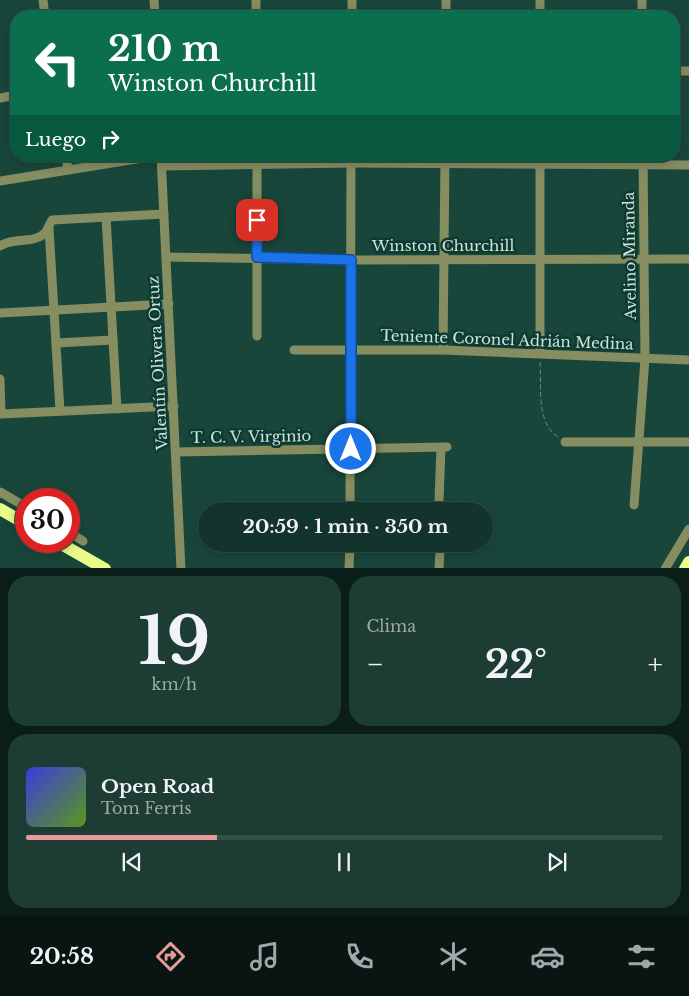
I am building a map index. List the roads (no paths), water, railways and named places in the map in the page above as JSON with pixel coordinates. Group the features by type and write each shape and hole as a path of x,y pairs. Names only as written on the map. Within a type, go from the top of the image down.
{"highway":[{"path":"0,509 15,518"},
{"path":"78,553 105,568"},
{"path":"685,568 689,562"}],"street":[{"path":"67,162 68,170"},
{"path":"0,182 118,162"},
{"name":"Valentín Olivera Ortuz","path":"161,162 181,568"},
{"path":"257,162 257,336"},
{"path":"350,502 351,162"},
{"path":"442,350 445,260 445,162"},
{"path":"540,162 540,353"},
{"name":"Avelino Miranda","path":"634,505 645,359 643,162"},
{"path":"654,162 689,165"},
{"path":"0,246 9,241 37,238 49,228 52,220 164,214"},
{"path":"106,217 116,409"},
{"path":"49,228 60,412"},
{"name":"Winston Churchill","path":"166,257 351,260 689,259"},
{"path":"0,313 169,304"},
{"path":"56,343 113,340"},
{"name":"Teniente Coronel Adrián Medina","path":"294,350 442,350 689,360"},
{"path":"0,379 2,414 174,406"},
{"path":"565,442 689,442"},
{"name":"T. C. V. Virginio","path":"176,452 444,447 439,500"},
{"path":"0,492 15,501"},
{"path":"665,568 689,529"},
{"path":"349,568 350,552"},
{"path":"439,568 440,552"}]}
